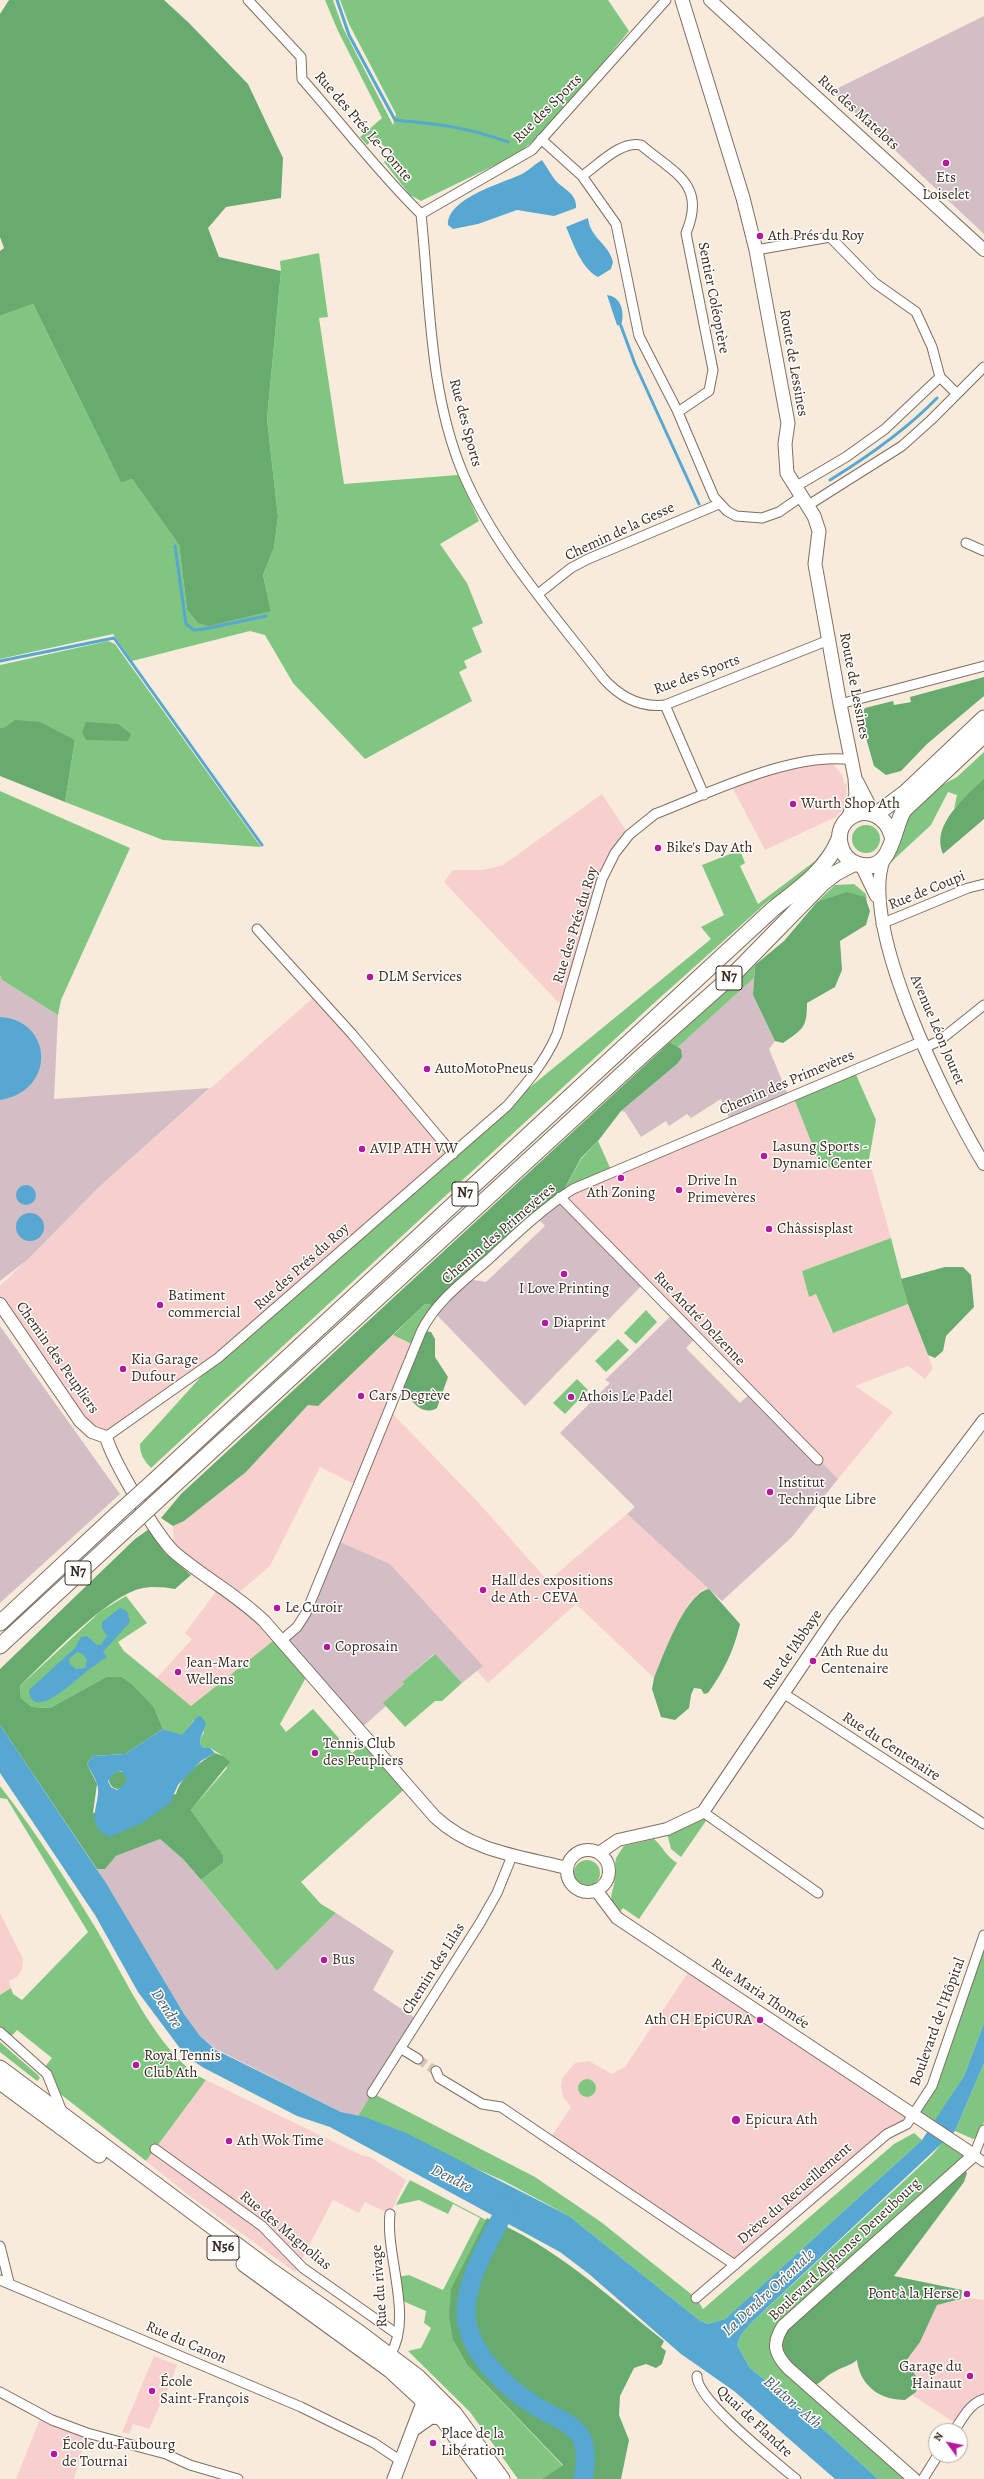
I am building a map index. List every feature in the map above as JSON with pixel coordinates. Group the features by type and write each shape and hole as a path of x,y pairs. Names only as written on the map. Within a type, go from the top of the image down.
{"main road":[{"name":"Route de Lessines","path":"682,0 728,146 756,250 788,423 785,463 787,473 819,531 815,564 840,704 856,778 856,795 848,819"},
{"path":"984,718 901,797 874,814 857,814 848,819 841,830 839,839 843,853 858,864 873,864 884,859 891,847 892,836 898,819 910,803 984,735"},
{"name":"Route de Lessines","path":"856,778 874,814"},
{"path":"874,814 887,823 892,836"},
{"name":"N7","path":"0,1623 761,920 816,874 826,864 839,839"},
{"name":"N7","path":"0,1646 646,1052 724,983 772,938 823,883 836,873 858,864"},
{"name":"N56","path":"0,2068 273,2272 390,2355 437,2395 502,2479"},
{"name":"N56","path":"0,2082 265,2280 371,2355 424,2400 442,2418 487,2479"},
{"path":"394,2479 424,2400 427,2397 431,2397 436,2401 474,2441"},
{"path":"414,2429 431,2417 442,2418"}],"street":[{"name":"Rue des Prés Le-Comte","path":"248,0 301,57 302,79 355,138 368,158 421,214"},
{"name":"Rue des Sports","path":"666,0 532,150 421,214 425,278 436,367 446,419 462,470 491,528 538,594 613,689 634,702 655,706 665,705 829,640"},
{"name":"Rue des Matelots","path":"710,0 984,250"},
{"path":"541,139 582,176 616,224 639,336 677,410 709,486 719,504 736,516 762,518 779,512 801,496 846,457 885,429 940,377"},
{"name":"Sentier Coléoptère","path":"582,176 624,146 634,144 641,145 687,184 693,194 693,218 686,233 713,370 709,391 681,410 677,410"},
{"path":"756,250 830,237 876,283 916,312 932,347 940,377 960,391"},
{"path":"801,496 902,446 984,367"},
{"name":"Chemin de la Gesse","path":"538,594 571,568 588,559 719,504"},
{"path":"966,544 984,552"},
{"path":"840,704 984,666"},
{"path":"665,705 704,795"},
{"name":"Rue des Prés du Roy","path":"106,1437 218,1358 507,1106 535,1074 548,1055 566,1004 598,890 615,854 629,835 654,814 793,763 830,758 852,760"},
{"name":"Avenue Léon Jouret","path":"884,859 880,871 878,901 893,968 924,1044 962,1128 984,1164"},
{"name":"Avenue Léon Jouret","path":"858,864 878,901"},
{"name":"Rue de Coupi","path":"882,924 963,890 984,884"},
{"path":"258,929 352,1034 453,1154"},
{"path":"924,1044 939,1041 984,1005"},
{"name":"Chemin des Primevères","path":"282,1640 297,1627 306,1613 429,1316 449,1295 535,1216 560,1197 588,1182 924,1044"},
{"name":"Rue André Delzenne","path":"560,1197 818,1460"},
{"name":"Chemin des Peupliers","path":"0,1304 80,1421 92,1432 106,1437"},
{"name":"Rue de l'Abbaye","path":"598,1853 618,1840 667,1829 702,1812 886,1548 984,1420"},
{"path":"106,1437 112,1455 147,1514 174,1551 237,1596 282,1640 436,1817 466,1840 512,1856 567,1868"},
{"name":"Rue du Centenaire","path":"784,1693 984,1824"},
{"path":"702,1812 818,1893"},
{"path":"585,1850 598,1853 607,1862 608,1875 602,1887 596,1890 582,1891 576,1888 568,1877 567,1868 573,1857 578,1852 585,1850"},
{"name":"Chemin des Lilas","path":"372,2093 480,1923 497,1893 512,1856"},
{"name":"Rue Maria Thomée","path":"596,1890 617,1918 974,2155"},
{"name":"Boulevard de l'Hôpital","path":"917,2117 932,2086 984,1935"},
{"path":"0,2032 47,2074 65,2117"},
{"path":"400,2048 418,2059"},
{"path":"436,2071 439,2078 482,2104 501,2108 536,2130 735,2265"},
{"name":"Drève du Recueillement","path":"696,2298 887,2134 917,2117"},
{"path":"974,2155 984,2130"},
{"name":"Rue des Magnolias","path":"155,2149 262,2226 304,2268 398,2334"},
{"name":"Boulevard Alphonse Deneubourg","path":"914,2479 788,2368 781,2360 776,2350 776,2338 783,2326 974,2155"},
{"name":"Rue du rivage","path":"390,2214 399,2310 397,2344 390,2355"},
{"path":"0,2246 4,2281"},
{"name":"Rue du Canon","path":"4,2281 301,2407 374,2443 401,2461"},
{"name":"Quai de Flandre","path":"697,2379 704,2394 727,2418 796,2479"},
{"path":"0,2392 52,2420 87,2433 166,2454 190,2465 238,2479"},
{"path":"959,2423 969,2407 975,2402 984,2398"},
{"path":"923,2479 933,2463"}],"shaded area":[{"name":"Ets Loiselet","path":"984,16 984,234 832,91"},
{"name":"Wurth Shop Ath","path":"829,758 842,775 844,783 847,784 844,808 836,817 765,850 731,785"},
{"path":"602,794 629,835 615,853 566,1004 557,1001 444,882 453,870 483,870 503,865"},
{"path":"0,975 2,980 58,1015 54,1099 210,1088 98,1188 27,1260 0,1281"},
{"path":"754,978 753,995 775,1041 769,1049 789,1097 731,1122 721,1099 691,1118 687,1114 669,1126 666,1121 641,1137 625,1112 621,1111 677,1064 681,1049 678,1047"},
{"path":"316,995 453,1154 253,1329 106,1437 92,1432 0,1304 0,1286 98,1188"},
{"path":"793,1096 822,1168 869,1159 891,1238 802,1271 809,1296 816,1294 832,1332 908,1304 933,1368 925,1379 908,1366 855,1386 893,1412 838,1479 560,1197"},
{"path":"560,1197 644,1283 525,1406 433,1311 467,1279 486,1282 545,1226 535,1216"},
{"path":"674,1313 697,1336 686,1348 740,1403 752,1392 838,1479 792,1537 722,1601 627,1514 635,1507 560,1433 610,1383 605,1380"},
{"path":"0,1326 120,1494 0,1603"},
{"path":"393,1335 416,1346 389,1410 476,1500 548,1581 627,1514 709,1589 702,1590 689,1603 654,1678 576,1604 488,1683 477,1671 482,1666 335,1540 358,1486 320,1467 270,1566 236,1595 278,1637 191,1706 156,1679 192,1639 185,1633 221,1585 174,1551 173,1526 184,1521 246,1472 308,1405 318,1406"},
{"path":"335,1540 390,1564 483,1666 462,1683 434,1654 402,1682 404,1684 384,1703 386,1706 359,1730 282,1640 293,1631"},
{"path":"160,1839 183,1859 277,1971 336,1913 394,1951 373,1990 418,2020 358,2116 341,2112 216,2049 200,2036 184,2014 97,1869 105,1869 116,1856"},
{"path":"0,1913 23,1959 22,1970 17,1977 9,1981 11,1988 0,1995"},
{"name":"Epicura Ath","path":"691,1968 914,2115 735,2265 551,2137 571,2107 563,2097 561,2086 562,2079 568,2071 575,2063 589,2061 612,2074 625,2067"},
{"path":"206,2080 361,2155 370,2157 406,2180 390,2214 365,2202 359,2213 333,2200 295,2272 187,2194 146,2161"},
{"path":"970,2298 984,2300 984,2399 960,2423 955,2423 912,2395 916,2392 906,2362 920,2342 937,2305"},
{"name":"École Saint-François","path":"154,2356 177,2365 172,2379 149,2429 133,2424 129,2434 122,2432"},
{"name":"École du Faubourg de Tournai","path":"42,2414 87,2433 74,2479 16,2479"}],"green space":[{"path":"9,0 164,0 189,23 248,84 283,158 281,198 226,207 208,228 219,257 281,271 267,419 278,517 274,548 263,575 271,611 209,626 198,623 187,609 179,545 132,479 121,483 33,304 0,316 0,251 4,248 0,237 0,14"},
{"path":"325,0 333,0 343,28 393,125 396,114 349,24 340,0 608,0 629,31 562,112 532,142 516,155 421,201 410,195 384,162 391,154 375,137 367,145 360,137 382,118 338,31"},
{"path":"319,253 328,317 319,318 344,484 458,475 479,521 440,544 467,583 483,623 472,628 482,652 464,661 467,668 459,672 472,701 365,759 293,683 265,635 250,631 132,661 113,634 0,659 0,316 33,304 121,483 132,479 179,545 187,609 271,611 263,575 274,548 278,517 267,419 281,271 280,261"},
{"path":"108,641 115,644 261,847 163,840 65,802 75,740 0,728 0,665"},
{"path":"984,677 984,696 927,744 901,771 886,775 874,766 860,717 865,708 893,701 894,705 911,702 910,697"},
{"path":"15,720 40,722 75,740 65,802 0,776 0,728 4,728"},
{"path":"86,722 118,724 131,734 128,741 86,740 82,732"},
{"path":"984,752 984,778 954,809 957,795 948,792 931,825 888,865 896,854 904,817 931,791 957,777"},
{"path":"984,778 984,819 943,854 940,843 941,833 946,822 952,812"},
{"path":"0,791 130,848 61,1000 58,1015 2,980 0,975"},
{"path":"866,825 876,829 880,839 876,849 866,853 856,849 852,839 856,829"},
{"path":"828,845 826,851 798,883 767,902 654,1003 151,1468 143,1457 140,1444 218,1358 507,1106 711,939 701,927 724,915 702,865 740,850 745,863 740,866 758,904 815,861"},
{"path":"854,884 866,894 867,904 864,897 817,902 835,885"},
{"path":"847,892 865,897 870,911 866,925 840,941 842,970 835,987 807,1003 805,1023 799,1031 783,1043 775,1041 753,995 755,965 784,941 817,902"},
{"path":"755,965 754,978 678,1047 670,1042"},
{"path":"670,1042 681,1049 682,1057 677,1064 621,1111 598,1141 581,1158 560,1197 438,1306 425,1304 318,1406 308,1405 246,1472 184,1521 173,1526 161,1518 181,1494"},
{"path":"854,1070 876,1120 869,1159 822,1169 793,1096"},
{"path":"598,1141 612,1172 560,1197 581,1159"},
{"path":"891,1238 908,1304 833,1333 816,1294 809,1297 802,1271"},
{"path":"945,1267 963,1267 971,1275 974,1307 946,1336 943,1351 935,1358 928,1355 908,1304 901,1279"},
{"path":"425,1304 438,1306 416,1346 393,1335"},
{"name":"Athois Le Padel","path":"646,1310 657,1322 636,1344 624,1333"},
{"path":"425,1331 431,1332 435,1339 435,1357 448,1377 437,1408 431,1410 425,1410 415,1404 401,1382"},
{"name":"Athois Le Padel","path":"618,1339 629,1350 606,1372 595,1361"},
{"name":"Athois Le Padel","path":"577,1379 588,1390 565,1414 553,1403"},
{"path":"149,1529 165,1553 191,1575 175,1589 148,1587 139,1589 125,1595 109,1605 76,1632 20,1686 21,1698 32,1707 50,1708 106,1677 122,1677 133,1685 154,1707 163,1729 125,1754 93,1756 87,1764 97,1784 93,1813 176,1794 178,1787 187,1775 197,1765 215,1753 223,1756 230,1762 191,1810 223,1855 223,1863 201,1880 183,1859 160,1839 116,1856 105,1869 97,1869 0,1725 0,1669 135,1539"},
{"path":"709,1589 740,1624 735,1643 724,1668 708,1693 704,1694 701,1689 694,1688 691,1695 689,1708 675,1720 661,1717 652,1689 654,1678 683,1613 700,1593"},
{"path":"126,1596 147,1623 118,1642 124,1651 191,1706 278,1637 309,1672 280,1724 286,1732 313,1709 352,1753 369,1740 408,1786 301,1882 321,1904 336,1913 277,1971 201,1880 223,1863 223,1855 191,1810 227,1768 223,1756 210,1748 201,1746 200,1740 204,1732 194,1720 182,1736 163,1729 154,1707 133,1685 122,1677 106,1677 50,1708 32,1707 21,1698 20,1686 101,1611"},
{"path":"435,1654 462,1683 442,1701 435,1701 405,1727 383,1703 404,1684 402,1682"},
{"path":"118,1771 124,1774 127,1780 124,1786 118,1789 112,1786 109,1780 112,1774"},
{"path":"0,1786 38,1838 73,1891 157,2033 173,2053 189,2069 206,2080 146,2161 54,2089 43,2069 52,2058 17,2030 9,2039 0,2032 0,1995 11,1988 13,1994 22,2000 88,1932 7,1799 0,1798"},
{"path":"703,1812 708,1818 681,1857 671,1849 666,1829"},
{"path":"654,1839 677,1863 639,1919 623,1908 619,1913 611,1899 617,1856 624,1846"},
{"path":"587,1860 596,1864 600,1873 596,1882 587,1886 578,1882 574,1873 578,1864"},
{"path":"984,1935 984,2023 964,2076 932,2127 914,2115 926,2097"},
{"path":"0,2042 40,2078 37,2081 0,2052"},
{"path":"984,2063 984,2122 978,2136 973,2139 955,2131"},
{"path":"587,2079 593,2082 596,2088 593,2094 587,2097 581,2094 578,2088 581,2082"},
{"path":"372,2093 535,2177 601,2222 696,2298 703,2309 894,2144 914,2133 922,2140 725,2319 708,2324 699,2320 569,2216 504,2181 358,2116"},
{"path":"947,2137 973,2154 776,2349 914,2479 878,2479 801,2409 750,2368 737,2345 741,2335 750,2324 932,2155"},
{"path":"964,2169 967,2173 964,2182 894,2276 962,2290 961,2299 937,2305 920,2342 906,2361 919,2381 916,2392 905,2400 887,2397 880,2394 873,2390 862,2377 857,2360 852,2364 830,2374 818,2384 809,2387 781,2359 783,2326"},
{"path":"410,2180 488,2221 453,2340 467,2365 563,2466 542,2479 518,2479 470,2412 408,2351 421,2348 431,2328 424,2323 426,2311 398,2299 396,2277 409,2275 443,2290 480,2218 453,2204 448,2214 419,2200 396,2205"},
{"path":"487,2218 512,2229 558,2257 601,2289 664,2341 661,2347 666,2351 662,2364 656,2368 646,2364 634,2368 620,2396 619,2415 629,2440 621,2479 542,2479 563,2465 467,2365 453,2340 449,2316 451,2289"}],"water":[{"path":"542,160 556,181 575,199 576,208 554,216 517,210 478,224 453,229 448,225 450,215 456,207 466,199 522,174"},
{"path":"588,218 592,231 608,250 613,262 611,269 598,277 587,268 582,261 566,227"},
{"path":"607,295 616,299 621,306 623,316 621,326 617,325"},
{"path":"0,1017 18,1021 30,1030 38,1042 41,1056 39,1071 32,1084 19,1094 0,1100"},
{"path":"22,1185 30,1185 36,1191 36,1199 30,1205 22,1205 16,1199 16,1191"},
{"path":"30,1213 40,1217 44,1227 40,1237 30,1241 20,1237 16,1227 20,1217"},
{"path":"120,1608 127,1611 130,1622 103,1652 107,1657 89,1669 55,1696 46,1701 38,1702 32,1699 29,1690 75,1648 81,1637 87,1636 97,1645 101,1645 107,1636 102,1628 102,1622","holes":["77,1652 83,1654 87,1660 85,1668 76,1669 70,1664 69,1659"]},
{"path":"201,1716 206,1723 200,1740 201,1746 210,1748 215,1753 201,1761 178,1785 170,1803 142,1823 110,1837 101,1832 95,1819 98,1791 97,1784 87,1764 93,1756 125,1754 163,1729 182,1735 197,1717","holes":["121,1771 127,1779 123,1786 117,1790 111,1787 108,1781 116,1772"]},
{"path":"0,1725 106,1883 184,2014 200,2036 216,2050 341,2112 365,2117 406,2133 569,2216 699,2320 708,2324 725,2319 922,2140 964,2076 984,2023 984,2063 955,2131 750,2324 741,2335 737,2345 750,2368 801,2409 878,2479 835,2479 734,2391 681,2354 589,2274 560,2252 330,2127 297,2116 204,2068 190,2059 179,2047 138,1992 95,1915 0,1773"}],"waterway":[{"path":"337,0 349,35 395,120 452,127 508,142"},
{"path":"621,326 635,364 699,504"},
{"path":"830,480 859,462 886,442 925,410 937,398"},
{"path":"175,546 186,624 194,630 266,616"},
{"path":"0,661 114,638 262,845"},
{"path":"507,2206 481,2258 470,2285 466,2313 468,2327 480,2354 500,2378 540,2409 572,2427 581,2437 585,2452 585,2469 583,2479"}],"tunnel":[{"path":"418,2059 436,2071"}],"place":[{"name":"Ets Loiselet","path":"946,163"},
{"name":"Ath Prés du Roy","path":"760,236"},
{"name":"Wurth Shop Ath","path":"793,804"},
{"name":"Bike's Day Ath","path":"658,848"},
{"name":"DLM Services","path":"370,977"},
{"name":"AutoMotoPneus","path":"427,1069"},
{"name":"AVIP ATH VW","path":"362,1149"},
{"name":"Lasung Sports - Dynamic Center","path":"764,1156"},
{"name":"Ath Zoning","path":"621,1178"},
{"name":"Drive In Primevères","path":"679,1190"},
{"name":"Châssisplast","path":"769,1229"},
{"name":"I Love Printing","path":"564,1274"},
{"name":"Batiment commercial","path":"160,1305"},
{"name":"Diaprint","path":"545,1323"},
{"name":"Kia Garage Dufour","path":"123,1369"},
{"name":"Cars Degrève","path":"361,1396"},
{"name":"Athois Le Padel","path":"571,1397"},
{"name":"Institut Technique Libre","path":"770,1492"},
{"name":"Hall des expositions de Ath - CEVA","path":"483,1590"},
{"name":"Le Curoir","path":"277,1608"},
{"name":"Coprosain","path":"327,1647"},
{"name":"Ath Rue du Centenaire","path":"813,1661"},
{"name":"Jean-Marc Wellens","path":"178,1672"},
{"name":"Tennis Club des Peupliers","path":"315,1753"},
{"name":"Bus","path":"324,1960"},
{"name":"Ath CH EpiCURA","path":"760,2020"},
{"name":"Royal Tennis Club Ath","path":"136,2065"},
{"name":"Epicura Ath","path":"736,2120"},
{"name":"Ath Wok Time","path":"229,2141"},
{"name":"Pont à la Herse","path":"967,2294"},
{"name":"Garage du Hainaut","path":"970,2376"},
{"name":"École Saint-François","path":"152,2391"},
{"name":"Place de la Libération","path":"433,2443"},
{"name":"École du Faubourg de Tournai","path":"54,2454"}],"water label":[{"name":"Dendre","path":"166,2009"},
{"name":"Dendre","path":"451,2179"},
{"name":"La Dendre Orientale","path":"769,2293"},
{"name":"Blaton - Ath","path":"792,2403"}]}
